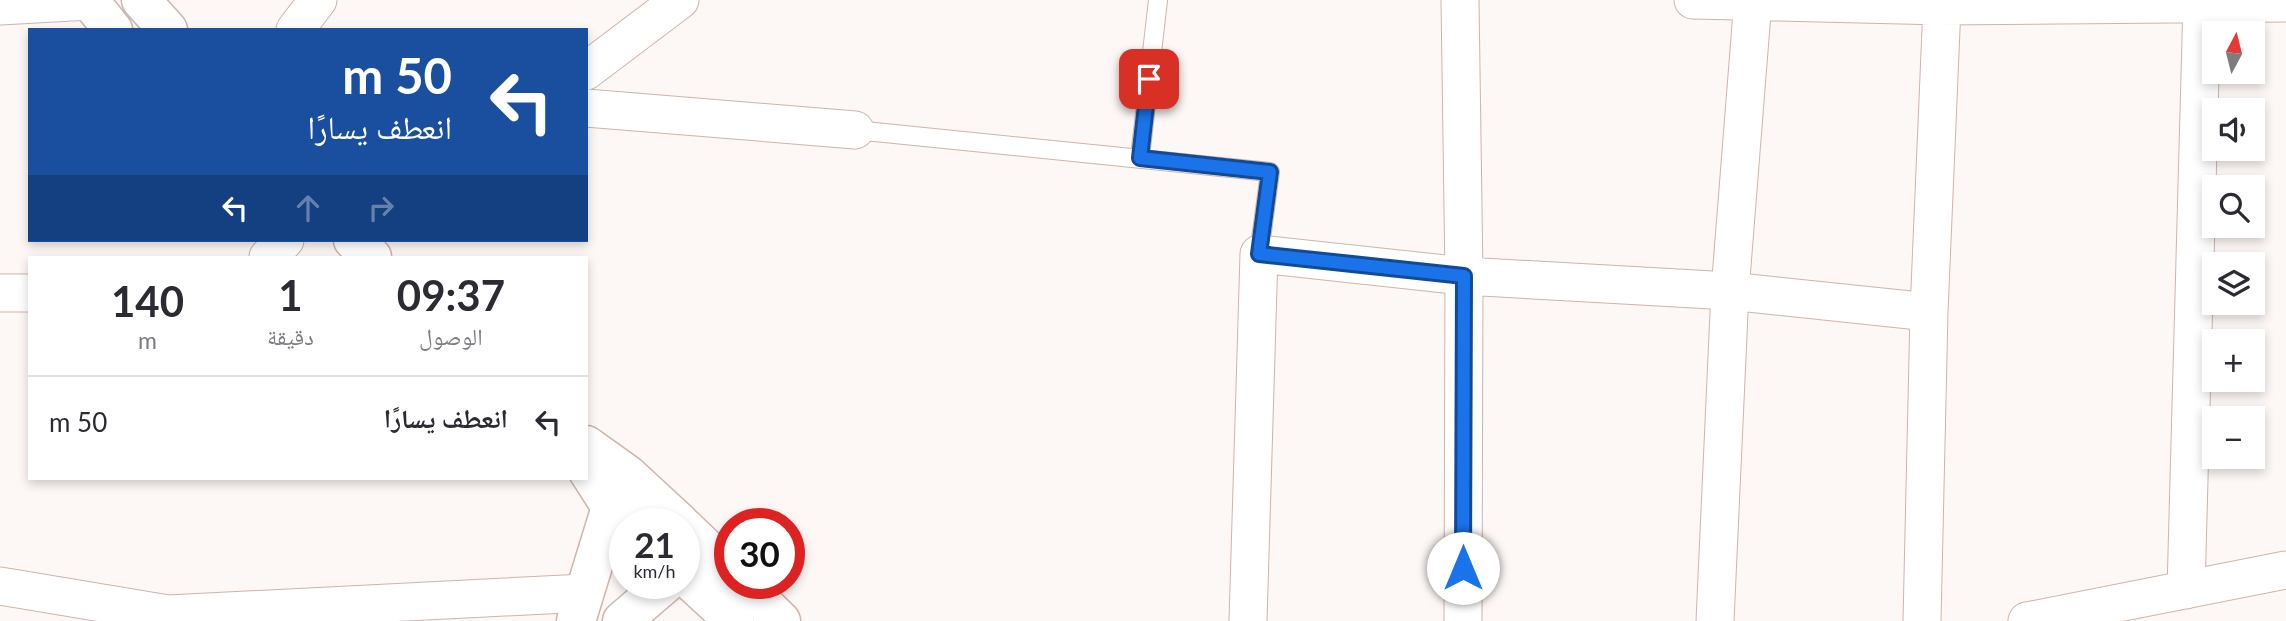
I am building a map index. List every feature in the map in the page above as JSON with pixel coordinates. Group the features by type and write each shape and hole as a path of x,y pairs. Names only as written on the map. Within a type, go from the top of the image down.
{"main road":[{"path":"141,0 166,28"},
{"path":"355,242 371,256"},
{"path":"588,448 622,502"},
{"path":"588,470 622,502"},
{"path":"581,607 622,502"},
{"path":"700,562 734,621"},
{"path":"622,621 647,599"},
{"path":"758,599 781,621"}],"street":[{"path":"297,28 318,0"},
{"path":"588,69 680,0"},
{"path":"1460,0 1464,276 1463,621"},
{"path":"1693,0 1942,6 2286,3"},
{"path":"1715,621 1730,291 1752,1"},
{"path":"2186,590 2202,2"},
{"path":"0,6 97,10"},
{"path":"1922,621 1929,312 1942,6"},
{"path":"588,108 855,130"},
{"path":"269,256 283,242"},
{"path":"1248,621 1259,254 1464,276 1730,291 1929,312"},
{"path":"0,293 28,293"},
{"path":"2027,621 2286,570"},
{"path":"0,586 168,614 581,607"}],"lane":[{"path":"1140,158 1158,0"},
{"path":"855,130 1270,172 1259,254"}],"route":[{"path":"1149,79 1140,158 1270,172 1259,254 1464,276 1463,568"}]}
